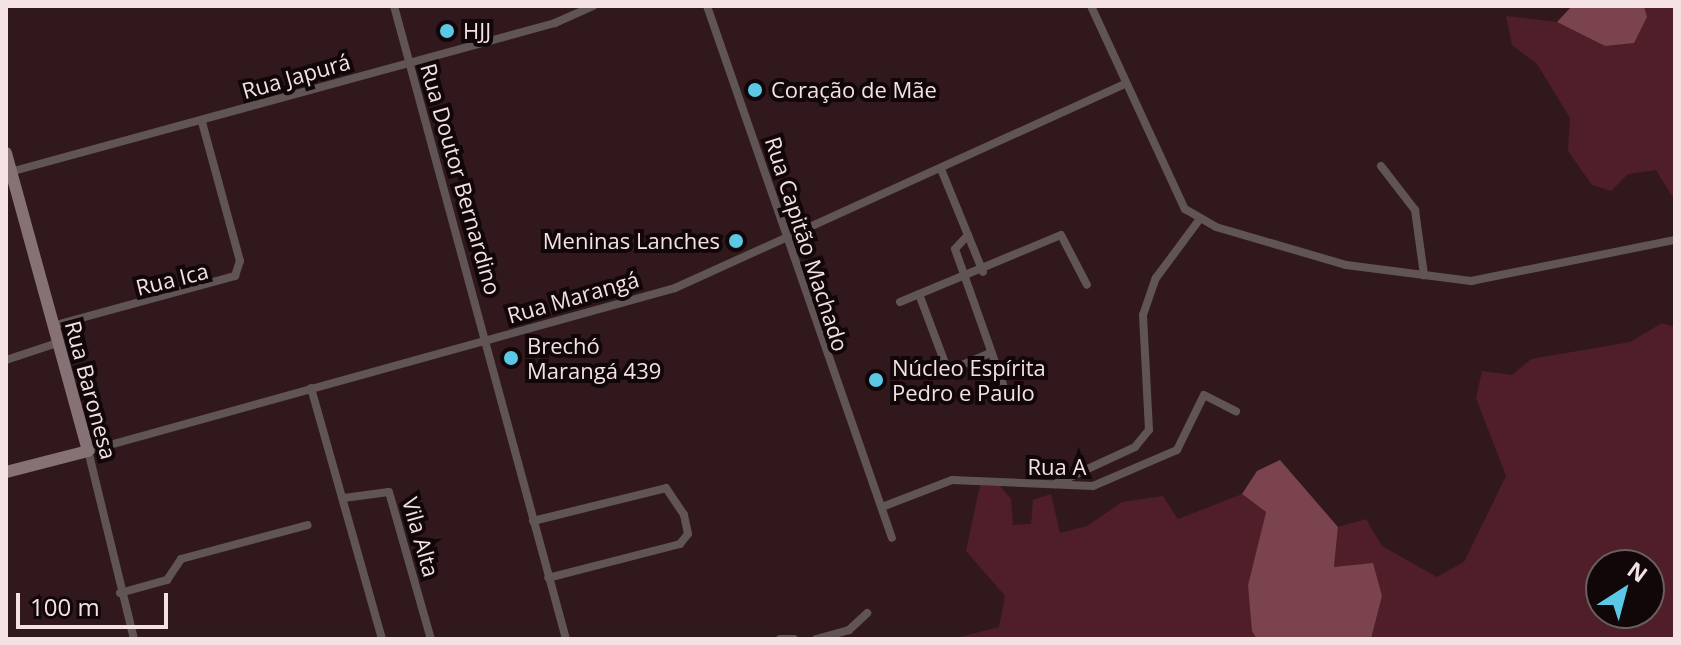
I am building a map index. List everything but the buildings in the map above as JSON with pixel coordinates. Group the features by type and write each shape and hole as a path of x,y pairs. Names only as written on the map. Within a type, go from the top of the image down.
{"street":[{"name":"Rua Doutor Bernardino","path":"394,6 566,639"},
{"name":"Rua Japurá","path":"9,172 202,122 593,6"},
{"name":"Rua Capitão Machado","path":"707,6 790,236 828,368 892,538"},
{"path":"1091,6 1124,84 1185,209 1199,220 1346,265 1424,275 1488,278 1675,240"},
{"name":"Rua Marangá","path":"6,472 675,288 1124,84"},
{"name":"Rua Ica","path":"52,326 235,276 240,261 202,122"},
{"name":"Rua Baronesa","path":"6,153 88,451 120,593 134,639"},
{"path":"1381,166 1413,207 1424,275"},
{"path":"941,169 983,272"},
{"path":"1053,485 1135,447 1149,430 1143,315 1156,278 1199,220"},
{"path":"968,235 955,249 1005,390"},
{"path":"900,302 983,272 1064,235 1087,285"},
{"path":"919,294 948,371 990,353"},
{"path":"6,360 57,343"},
{"path":"311,388 382,639"},
{"name":"Rua A","path":"882,507 952,480 1093,486 1165,460 1185,440 1204,395 1236,411"},
{"path":"533,521 666,488 684,515 688,534 680,544 548,578"},
{"name":"Vila Alta","path":"344,498 389,492 431,639"},
{"path":"120,593 171,578 181,559 308,525"},
{"path":"816,639 849,630 867,613"},
{"path":"782,639 794,639"}],"shaded area":[{"path":"1572,6 1644,6 1647,17 1634,43 1605,46 1557,22"},
{"path":"1644,6 1675,6 1675,201 1656,170 1628,174 1611,191 1592,185 1568,151 1570,118 1537,64 1512,45 1506,16 1557,22 1605,46 1647,17"},
{"path":"1662,323 1675,327 1675,639 1371,639 1382,596 1334,567 1338,527 1366,519 1382,546 1437,577 1464,562 1506,476 1476,398 1482,371 1512,375 1531,359 1630,342"},
{"path":"1280,460 1338,527 1334,567 1373,563 1382,596 1371,639 1257,639 1252,631 1248,585 1266,512 1242,494 1257,471"},
{"path":"980,485 1000,486 1011,499 1013,525 1031,524 1033,500 1051,494 1060,533 1087,526 1122,502 1163,496 1178,519 1242,494 1266,512 1248,585 1257,639 952,639 999,627 1005,596 966,551"}],"place":[{"name":"HJJ","path":"447,31"},
{"name":"Coração de Mãe","path":"755,90"},
{"name":"Meninas Lanches","path":"736,241"},
{"name":"Brechó Marangá 439","path":"511,358"},
{"name":"Núcleo Espírita Pedro e Paulo","path":"876,380"}]}
